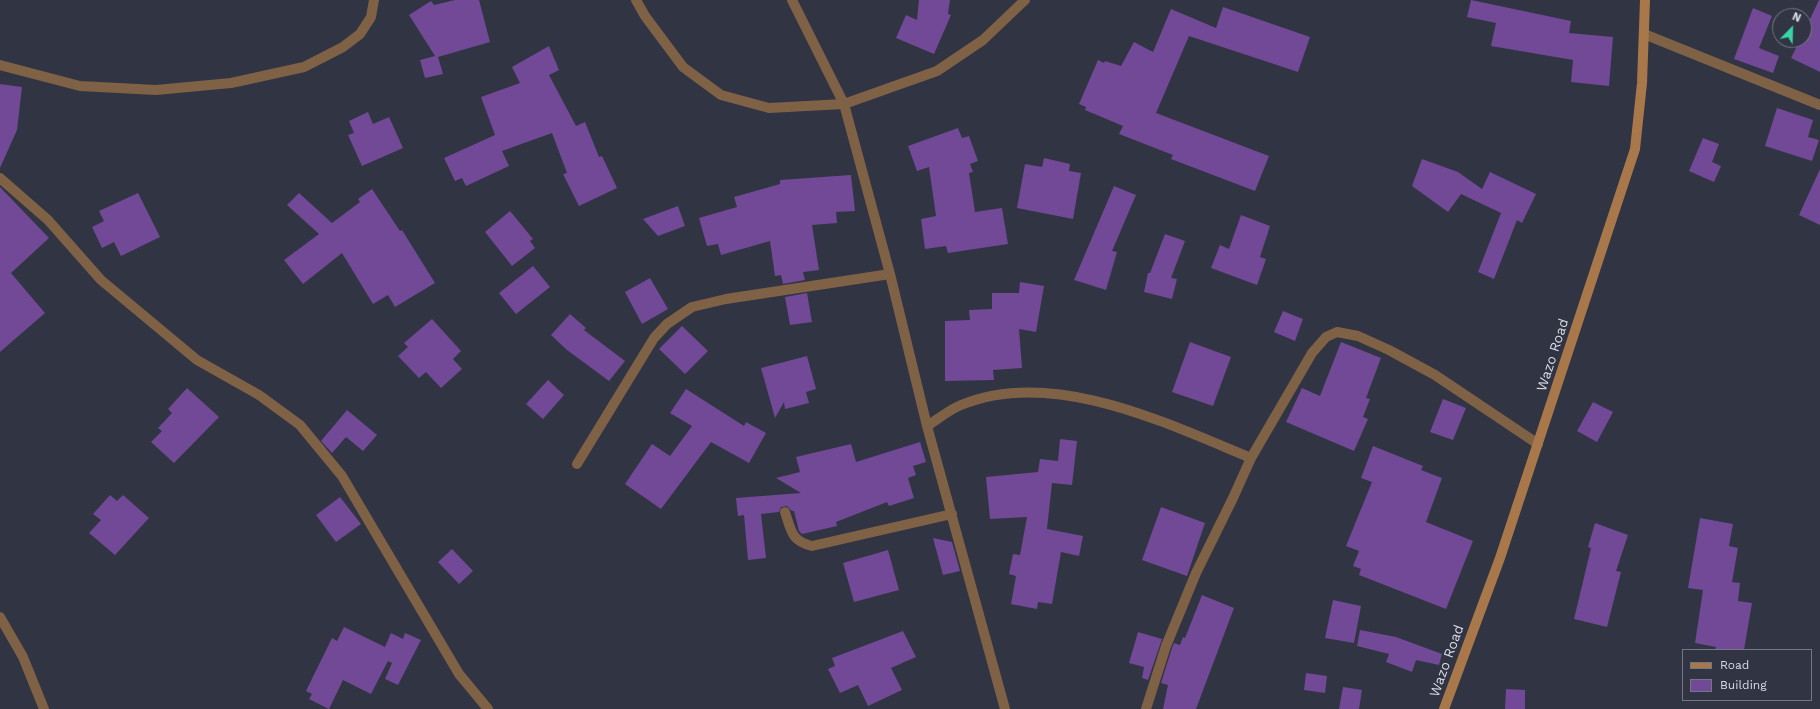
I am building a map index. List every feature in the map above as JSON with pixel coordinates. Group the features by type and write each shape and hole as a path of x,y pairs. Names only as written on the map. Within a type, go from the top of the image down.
{"main road":[{"name":"Wazo Road","path":"1444,709 1500,558 1635,149 1642,83 1645,0"}],"street":[{"path":"0,65 80,86 156,90 231,83 304,67 343,47 360,34 371,17 374,0"},
{"path":"636,0 645,16 683,67 721,95 769,108 844,104 937,72 983,40 1024,0"},
{"path":"792,0 844,104 890,274 927,426 1005,709"},
{"path":"1644,34 1820,105"},
{"path":"0,178 48,220 102,280 197,360 259,395 300,425 342,476 459,674 488,709"},
{"path":"577,464 654,338 667,324 678,316 692,308 726,299 890,274"},
{"path":"1146,709 1166,646 1196,573 1233,498 1250,458 1312,353 1326,337 1337,332 1358,336 1435,375 1538,444"},
{"path":"927,426 960,406 994,395 1026,392 1073,395 1120,407 1194,434 1250,458"},
{"path":"785,512 796,540 800,544 812,546 952,514"},
{"path":"0,616 24,657 44,709"}],"building":[{"path":"455,0 479,0 490,42 438,57 443,74 425,78 420,60 435,56 409,15 431,1 434,5"},
{"path":"919,0 950,0 948,14 951,15 934,54 896,38 906,15 917,20"},
{"path":"1471,0 1571,21 1569,33 1613,37 1609,86 1571,82 1573,60 1491,46 1496,23 1467,17"},
{"path":"1820,0 1820,72 1791,58 1796,48 1812,48 1812,15"},
{"path":"1223,7 1310,37 1298,72 1189,36 1156,113 1269,156 1255,191 1171,159 1173,155 1119,134 1123,126 1085,110 1086,107 1079,104 1098,60 1104,63 1105,61 1121,66 1134,42 1153,52 1171,9 1216,28"},
{"path":"1753,8 1772,16 1759,48 1779,56 1773,73 1734,59"},
{"path":"549,46 559,70 549,75 576,126 585,122 599,157 602,156 617,188 579,206 563,174 567,173 552,133 502,151 509,166 466,186 462,178 455,181 444,158 495,135 481,97 520,83 512,67"},
{"path":"0,84 22,87 17,130 0,168"},
{"path":"1777,108 1813,120 1808,137 1819,140 1812,161 1765,146"},
{"path":"368,112 373,124 389,117 403,148 362,166 348,135 354,133 349,121"},
{"path":"958,128 962,138 969,136 978,161 970,164 973,172 969,173 975,212 1002,208 1008,244 948,253 946,246 925,249 921,219 936,216 929,167 917,171 908,146"},
{"path":"1703,138 1719,144 1712,162 1721,166 1714,182 1689,171"},
{"path":"1044,158 1070,164 1069,171 1081,173 1073,219 1017,208 1025,164 1042,167"},
{"path":"1422,159 1458,172 1482,189 1490,172 1536,194 1522,223 1517,220 1494,279 1478,272 1501,213 1461,194 1448,212 1412,186"},
{"path":"1820,169 1820,225 1799,215"},
{"path":"851,175 855,211 836,212 837,223 812,225 819,270 803,272 805,280 783,284 781,275 775,276 770,241 721,255 718,244 707,246 699,218 737,207 734,197 780,184 780,180"},
{"path":"1114,186 1136,195 1112,251 1117,252 1106,290 1074,280"},
{"path":"0,187 49,238 11,273 45,313 0,352"},
{"path":"372,189 400,231 402,230 435,283 395,307 388,295 373,304 342,253 303,284 284,260 319,234 287,205 299,193 332,223 360,202 358,199"},
{"path":"138,193 160,237 121,256 114,242 102,248 92,227 104,221 99,211"},
{"path":"678,206 685,226 658,236 643,219"},
{"path":"510,211 533,239 530,241 535,248 512,266 485,232"},
{"path":"1241,215 1270,226 1260,257 1266,259 1257,285 1211,268 1220,245 1229,249"},
{"path":"1165,234 1185,241 1171,278 1177,279 1172,299 1144,292 1148,273 1150,273"},
{"path":"533,266 550,287 516,314 499,293"},
{"path":"650,278 668,309 642,324 625,292"},
{"path":"1020,282 1044,286 1036,332 1019,329 1022,368 993,370 994,380 945,381 945,321 970,320 969,310 992,309 992,293 1019,293"},
{"path":"807,293 812,322 790,325 785,297"},
{"path":"1283,311 1303,319 1295,341 1274,332"},
{"path":"570,314 586,328 584,330 625,361 609,381 567,350 551,335"},
{"path":"432,319 461,351 453,359 462,369 441,388 426,372 419,378 398,356 408,347 404,343"},
{"path":"682,326 708,351 685,374 659,349"},
{"path":"1190,342 1231,357 1213,406 1172,392"},
{"path":"1341,342 1381,358 1366,398 1370,399 1363,417 1368,419 1354,451 1286,422 1302,388 1320,396"},
{"path":"807,356 816,389 806,392 809,403 785,409 784,402 775,418 761,368"},
{"path":"548,380 564,395 543,419 526,404"},
{"path":"187,388 219,417 174,463 151,442 162,431 158,428 172,413 168,409"},
{"path":"686,389 744,426 746,422 766,433 749,463 711,442 661,509 625,484 652,444 670,456 692,426 670,413"},
{"path":"1443,399 1466,408 1453,440 1430,432"},
{"path":"1593,402 1613,412 1597,442 1577,431"},
{"path":"347,410 377,435 363,451 346,437 332,453 321,441"},
{"path":"1060,439 1077,441 1072,485 1052,483 1047,529 1083,536 1079,556 1061,552 1052,604 1038,602 1037,609 1011,604 1016,576 1009,574 1013,554 1020,555 1027,517 990,519 986,477 1038,472 1040,459 1058,461"},
{"path":"920,442 926,462 913,466 916,475 908,478 914,498 889,506 887,502 836,522 837,526 802,534 799,531 794,511 787,506 781,507 779,512 761,514 766,558 748,560 744,515 738,516 736,498 801,493 776,478 800,472 796,457 851,444 856,462"},
{"path":"1373,446 1423,466 1421,470 1442,478 1426,522 1473,541 1446,609 1359,575 1361,569 1353,566 1359,551 1346,546 1372,482 1361,478"},
{"path":"110,495 117,501 123,495 149,518 115,555 89,533 101,520 93,514"},
{"path":"340,497 361,524 336,542 316,515"},
{"path":"1161,507 1205,523 1187,576 1142,560"},
{"path":"1700,518 1733,524 1729,546 1738,548 1732,582 1740,583 1738,601 1752,603 1744,649 1715,649 1716,647 1695,643 1703,590 1688,588"},
{"path":"1595,523 1628,535 1616,571 1621,572 1607,627 1574,619 1591,548 1588,547"},
{"path":"933,538 952,542 960,571 943,575"},
{"path":"452,549 473,571 459,584 438,562"},
{"path":"888,550 899,590 854,602 843,563"},
{"path":"1202,595 1234,608 1196,709 1163,709 1168,685 1161,683 1172,648 1174,643 1180,645 1183,637 1185,638"},
{"path":"1333,600 1361,606 1354,643 1325,638"},
{"path":"344,627 385,647 391,633 403,639 405,633 421,640 398,685 385,679 392,663 388,661 371,694 343,680 329,709 309,699 312,694 306,691 332,638 337,641"},
{"path":"1360,630 1396,637 1442,654 1439,665 1416,660 1412,672 1386,662 1389,654 1357,646"},
{"path":"903,631 916,657 891,668 902,690 868,706 858,685 840,693 828,669 835,666 832,658"},
{"path":"1138,632 1162,639 1148,680 1142,678 1144,667 1129,663"},
{"path":"1306,673 1327,676 1325,693 1304,690"},
{"path":"1343,687 1362,690 1359,709 1339,709"},
{"path":"1506,689 1525,690 1525,709 1505,709"}]}
